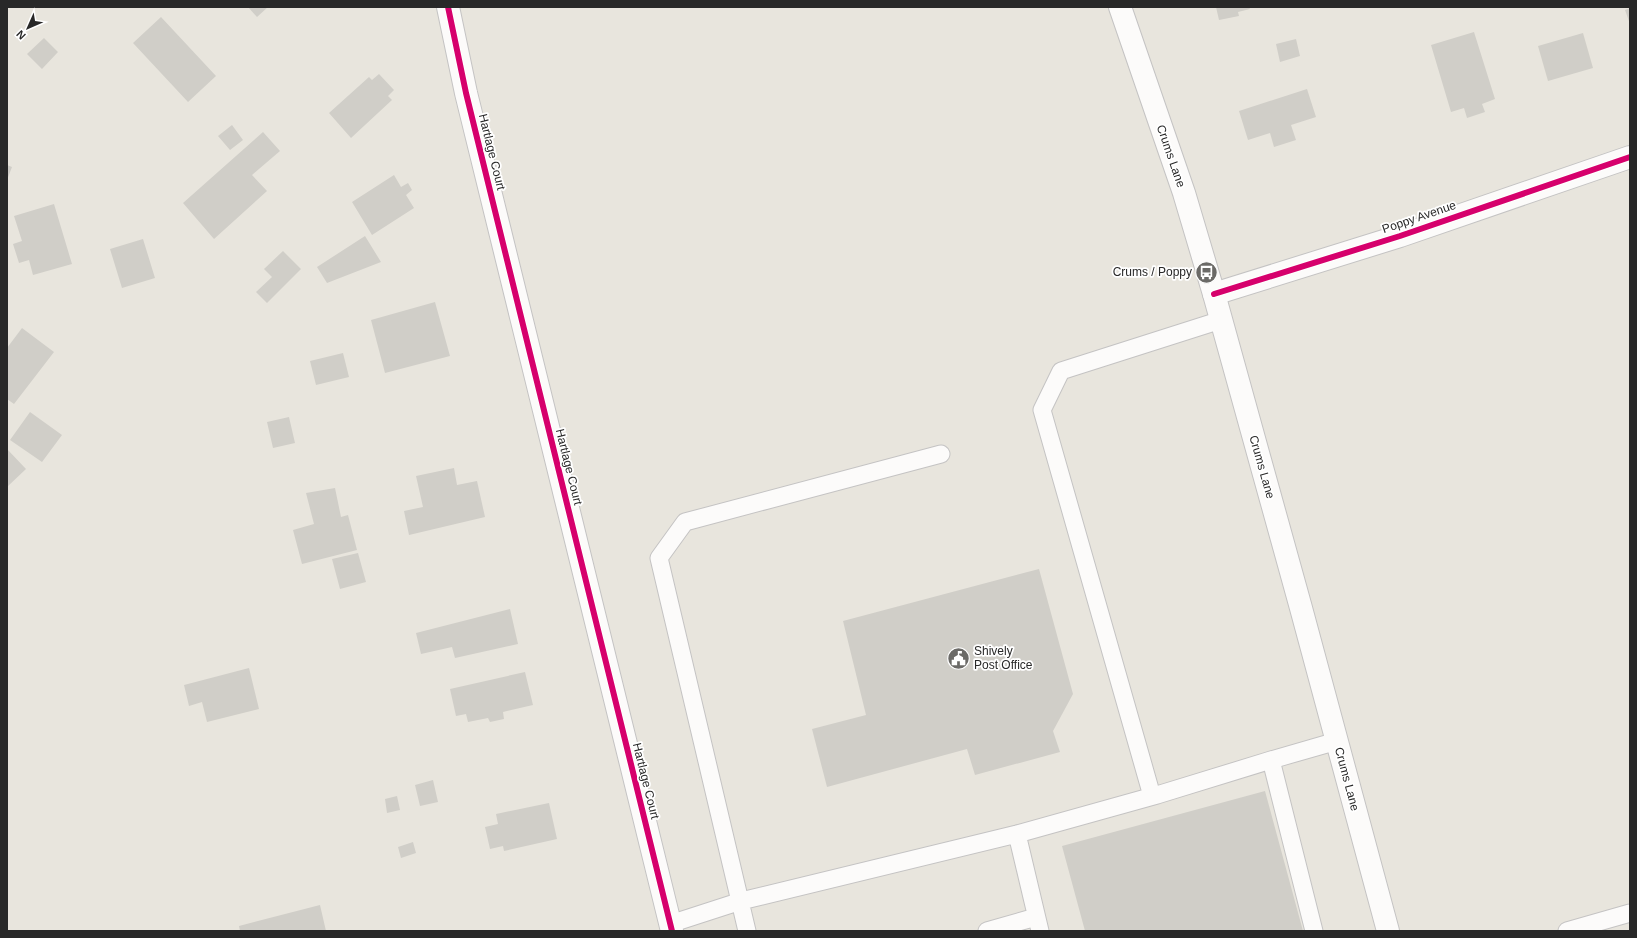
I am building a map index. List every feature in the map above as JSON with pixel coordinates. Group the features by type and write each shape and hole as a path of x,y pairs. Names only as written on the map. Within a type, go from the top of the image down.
{"street":[{"name":"Hartlage Court","path":"448,7 466,93 671,927"},
{"name":"Crums Lane","path":"1120,7 1184,193 1214,294 1388,931"},
{"name":"Poppy Avenue","path":"1214,294 1400,236 1630,157"}],"lane":[{"path":"1152,796 1042,410 1062,371 1221,320"},
{"path":"747,931 659,558 686,522 941,454"},
{"path":"671,927 741,901 1017,834 1337,741"},
{"path":"1271,760 1314,931"},
{"path":"987,931 1038,924 1017,834"},
{"path":"1567,931 1630,913"}],"building":[{"path":"248,7 268,7 257,17"},
{"path":"1216,7 1249,7 1250,9 1238,12 1239,16 1219,20"},
{"path":"1630,8 1630,24 1625,10"},
{"path":"161,17 216,76 188,102 133,43"},
{"path":"1474,32 1495,99 1482,104 1485,112 1467,118 1464,108 1451,112 1431,45"},
{"path":"1583,33 1593,68 1548,81 1538,46"},
{"path":"44,38 58,52 42,69 27,54"},
{"path":"1296,39 1300,56 1280,62 1276,44"},
{"path":"379,74 394,90 388,96 392,100 351,138 329,113 369,77 372,80"},
{"path":"1307,89 1316,117 1291,125 1296,140 1274,147 1270,133 1248,140 1239,111"},
{"path":"232,125 243,140 230,150 218,136"},
{"path":"263,132 280,151 252,175 267,191 214,239 183,203"},
{"path":"7,165 12,167 7,180"},
{"path":"394,175 401,187 408,183 412,190 406,195 414,208 372,235 352,202"},
{"path":"54,204 72,264 33,275 29,260 19,263 13,244 22,241 14,216"},
{"path":"365,236 381,262 327,283 317,267"},
{"path":"143,239 155,278 122,288 110,249"},
{"path":"283,251 301,269 267,303 256,292 272,277 264,269"},
{"path":"435,302 450,356 385,373 371,320"},
{"path":"22,328 54,352 14,404 7,399 7,348"},
{"path":"343,353 349,377 316,385 310,361"},
{"path":"30,412 62,435 42,462 10,440"},
{"path":"289,417 295,443 273,448 267,422"},
{"path":"7,449 26,469 7,487"},
{"path":"454,468 457,485 477,481 485,517 409,535 404,511 423,507 416,476"},
{"path":"335,488 341,517 348,515 357,550 302,564 293,530 314,524 306,493"},
{"path":"358,553 366,582 340,589 332,559"},
{"name":"Shively Post Office","path":"1039,569 1073,694 1053,731 1060,752 975,775 967,749 827,787 812,729 866,715 843,621"},
{"path":"510,609 518,644 455,658 452,647 421,654 416,633"},
{"path":"249,668 259,709 207,722 202,702 189,706 184,685"},
{"path":"525,672 533,705 503,712 504,719 490,722 488,718 468,722 466,714 456,716 450,689"},
{"path":"433,780 438,802 420,806 415,785"},
{"path":"1265,791 1303,931 1085,931 1062,846"},
{"path":"397,796 400,810 387,813 385,799"},
{"path":"549,803 557,839 504,851 503,846 490,849 485,827 498,824 496,814"},
{"path":"413,842 416,853 401,858 398,847"},
{"path":"320,905 326,931 240,931 239,926"}],"cycle path":[{"path":"448,7 466,93 672,931"},
{"path":"1214,294 1400,236 1630,157"}],"place":[{"name":"Crums / Poppy","path":"1207,272"},
{"name":"Shively Post Office","path":"958,658"}]}
